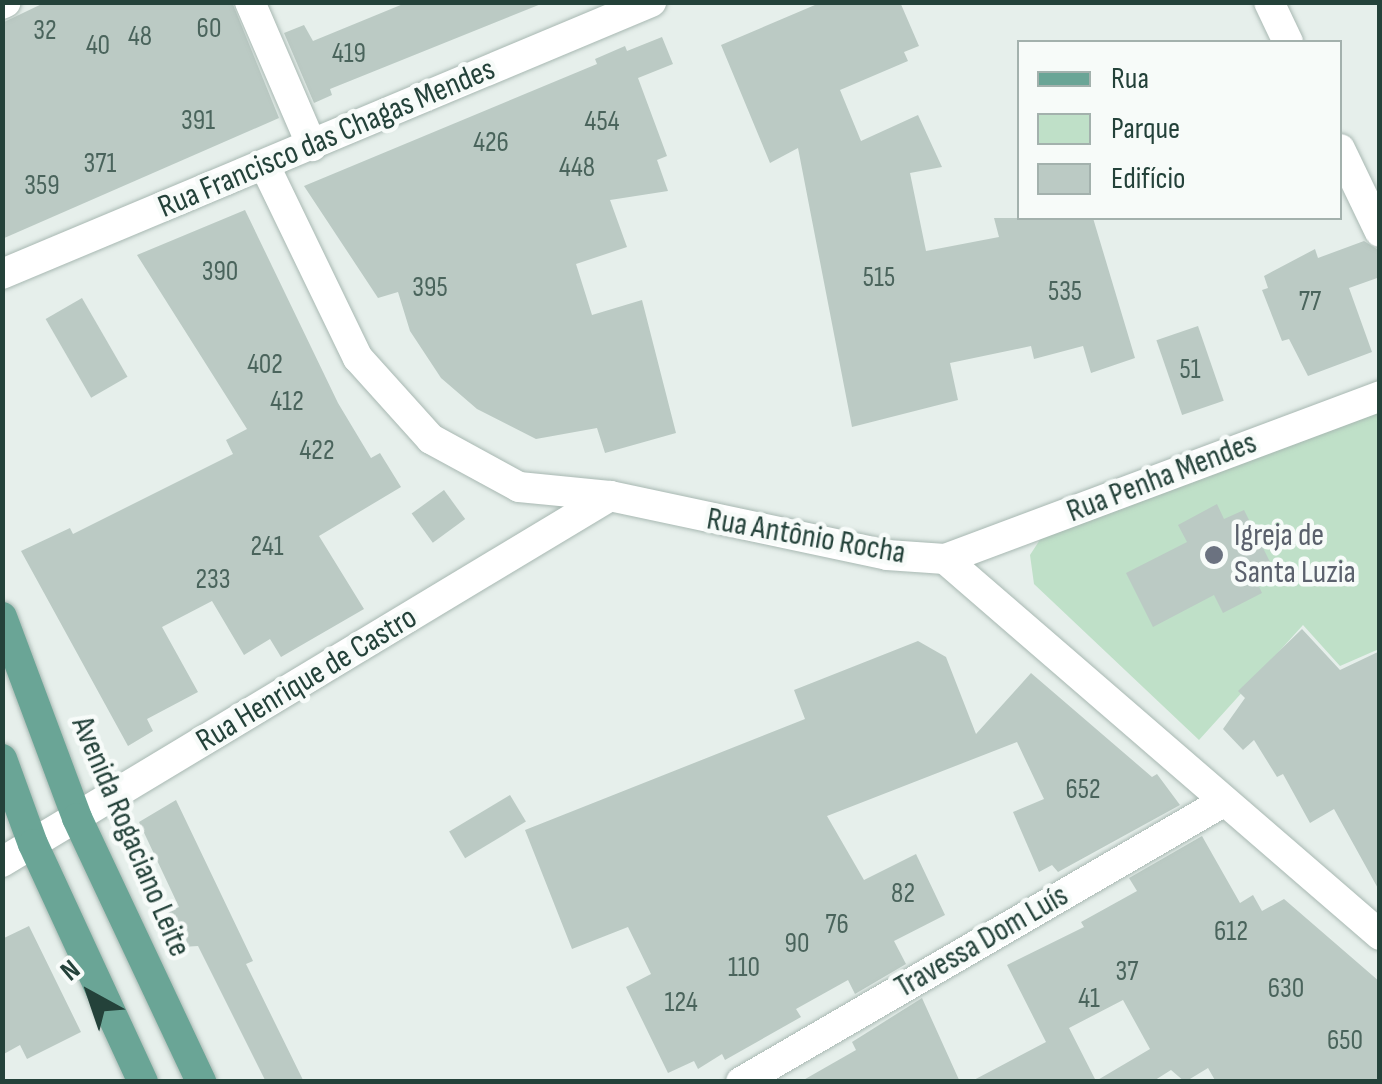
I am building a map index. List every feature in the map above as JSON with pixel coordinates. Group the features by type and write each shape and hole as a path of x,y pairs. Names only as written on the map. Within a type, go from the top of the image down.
{"main road":[{"name":"Avenida Rogaciano Leite","path":"2,617 77,818 201,1082"},
{"path":"2,760 33,844 144,1082"}],"street":[{"path":"250,2 312,146"},
{"name":"Rua Francisco das Chagas Mendes","path":"2,274 651,2"},
{"path":"1269,2 1287,40"},
{"path":"1342,153 1380,232"},
{"name":"Rua Antônio Rocha","path":"265,166 358,358 404,413 472,465 519,487 610,496 887,555 944,560 1380,935"},
{"name":"Rua Penha Mendes","path":"944,560 1380,396"},
{"name":"Rua Henrique de Castro","path":"2,862 610,496"},
{"name":"Travessa Dom Luís","path":"741,1082 1223,802"}],"green space":[{"path":"1379,411 1379,649 1340,666 1303,625 1199,740 1034,584 1030,555 1043,535"}],"building":[{"path":"46,2 232,2 279,118 2,239 2,23"},
{"path":"408,2 541,4 330,89 332,95 314,103 284,33 304,25 313,41"},
{"path":"822,2 900,2 919,46 904,52 908,61 840,90 861,141 918,115 942,167 910,173 926,251 999,237 994,218 1094,220 1135,358 1091,373 1083,346 1034,359 1031,346 950,363 958,400 852,427 798,148 770,163 721,45"},
{"path":"662,37 673,64 638,78 667,156 657,160 668,191 610,200 627,247 576,264 592,315 642,300 676,433 605,453 597,428 536,439 477,409 441,378 410,331 398,292 378,298 304,186 597,64 595,59 625,46 627,51"},
{"path":"245,210 338,403 371,458 380,453 401,487 319,536 364,609 281,657 270,639 244,655 212,601 162,627 198,692 147,719 153,731 128,746 21,551 70,528 73,534 233,454 226,440 247,429 137,255"},
{"path":"1364,241 1380,251 1380,277 1349,288 1372,352 1308,376 1289,339 1282,341 1262,290 1268,288 1264,276 1315,249 1318,258"},
{"path":"82,298 128,377 91,398 46,319"},
{"path":"1198,326 1224,401 1182,415 1156,340"},
{"path":"444,490 465,519 433,543 412,514"},
{"name":"Igreja de Santa Luzia","path":"1217,504 1224,519 1244,510 1273,568 1255,578 1262,593 1223,613 1214,595 1153,627 1126,573 1187,542 1178,525"},
{"path":"1302,629 1340,670 1380,651 1380,892 1334,809 1310,823 1283,774 1277,777 1254,740 1243,750 1223,729 1245,698 1238,691"},
{"path":"918,641 946,657 976,734 1031,673 1152,777 1157,774 1180,805 1058,872 1052,865 1039,872 1013,812 1044,799 1017,742 827,816 864,880 916,854 945,915 894,941 906,964 855,994 848,980 796,1009 801,1017 725,1060 722,1054 698,1069 694,1061 668,1073 626,987 651,974 628,927 572,949 525,830 805,719 794,690"},
{"path":"510,795 526,822 465,858 449,832"},
{"path":"176,800 253,961 246,964 304,1082 266,1082 198,946 182,947 165,913 179,907 139,822"},
{"path":"1202,836 1240,903 1253,895 1262,911 1284,899 1380,982 1380,1082 1216,1082 1208,1068 1185,1082 1171,1070 1152,1082 970,1082 1046,1042 1007,965 1084,927 1081,922 1137,891 1129,878","holes":["1123,1000 1150,1049 1096,1081 1069,1028"]},
{"path":"29,926 81,1032 27,1059 20,1045 2,1055 2,939"},
{"path":"922,998 960,1082 800,1082 856,1050 852,1042"}],"place":[{"name":"Igreja de Santa Luzia","path":"1214,555"}]}
